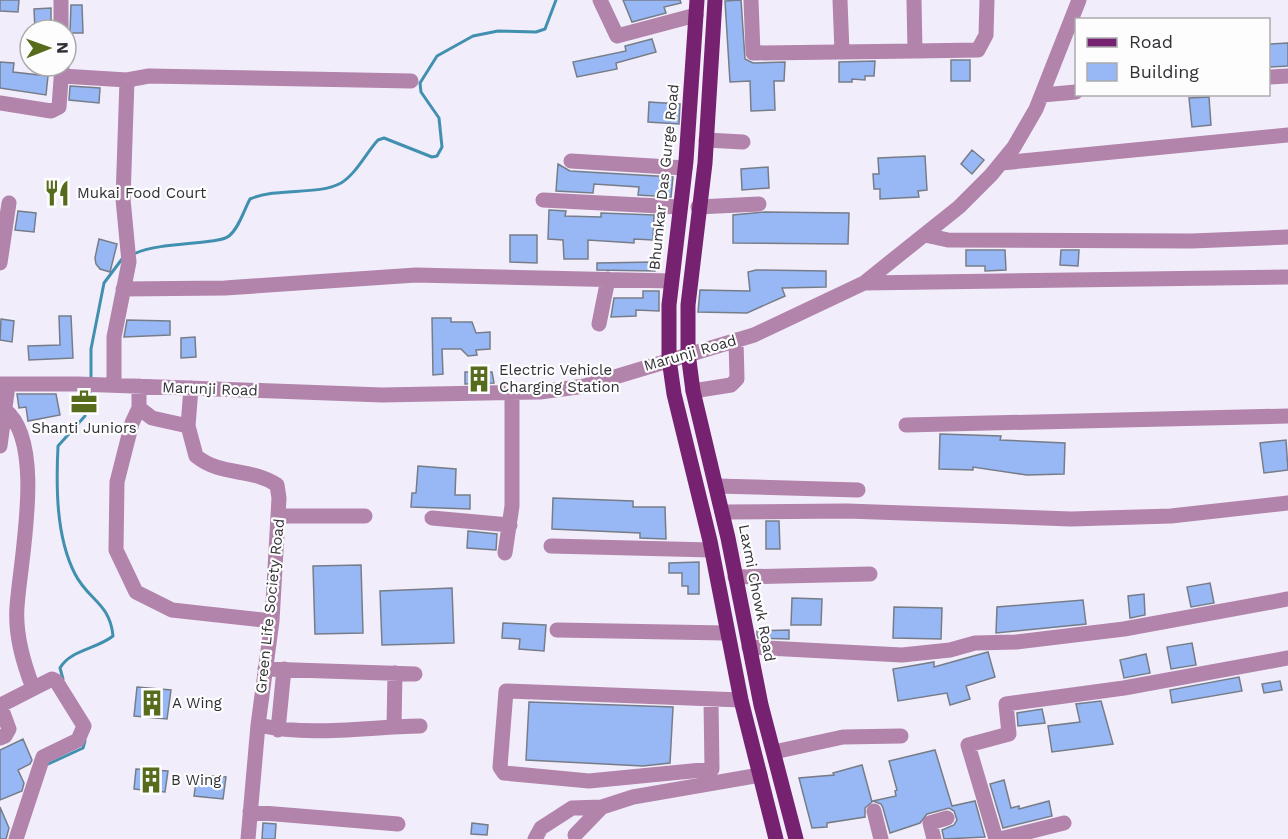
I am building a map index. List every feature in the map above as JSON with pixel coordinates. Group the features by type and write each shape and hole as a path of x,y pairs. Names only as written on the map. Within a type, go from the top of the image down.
{"main road":[{"path":"688,353 688,305 704,169 716,0"},
{"path":"696,14 714,27"},
{"name":"Bhumkar Das Gurge Road","path":"669,358 671,281 685,168 696,14"},
{"path":"685,168 704,169"},
{"name":"Laxmi Chowk Road","path":"688,353 693,391 722,512 749,650 796,839"},
{"path":"669,358 674,394 711,550 731,656 776,839"},
{"path":"731,656 749,650"}],"street":[{"path":"61,0 62,18"},
{"path":"600,0 617,36 696,14"},
{"path":"751,0 753,53 978,50 986,35 987,0"},
{"path":"840,0 842,52"},
{"path":"914,0 915,51"},
{"name":"Marunji Road","path":"4,385 78,384 382,396 512,393 585,386 669,358 763,331 864,283 958,207 1001,163 1014,147 1042,94 1079,0"},
{"path":"78,73 127,80 149,76 411,81"},
{"path":"1270,77 1288,76"},
{"path":"0,103 51,111 59,107 61,78"},
{"path":"108,385 114,338 129,261 123,200 127,80"},
{"path":"1042,94 1075,92"},
{"path":"1001,163 1288,135"},
{"path":"706,140 743,142"},
{"path":"571,161 685,168"},
{"path":"543,200 679,207"},
{"path":"0,263 9,203"},
{"path":"698,207 759,204"},
{"path":"924,235 948,240 1192,242 1288,237"},
{"path":"123,289 225,288 416,275 671,281"},
{"path":"864,283 1288,277"},
{"path":"599,324 608,279"},
{"path":"693,391 731,385 737,379 736,339"},
{"path":"0,446 4,385"},
{"path":"139,386 139,408 132,423 117,482 116,550 136,592 172,610 272,621"},
{"name":"Green Life Society Road","path":"191,388 188,426 196,456 205,464 220,471 266,477 277,485 280,516 272,621 258,725 248,839"},
{"path":"505,553 510,525 512,393"},
{"path":"139,408 152,418 188,426"},
{"path":"4,410 14,417 26,456 26,530 17,609 23,663 33,688"},
{"path":"906,425 1288,416"},
{"path":"716,486 858,490"},
{"path":"722,512 847,511 1071,519 1171,516 1288,503"},
{"path":"280,516 365,516"},
{"path":"432,518 510,525"},
{"path":"551,546 711,550"},
{"path":"735,577 870,574"},
{"path":"749,650 902,655 950,650 975,643 1016,642 1124,629 1288,599"},
{"path":"557,630 726,633"},
{"path":"1064,823 998,839 968,745 1010,734 1006,704 1124,688 1288,658"},
{"path":"265,669 415,674"},
{"path":"278,730 284,669"},
{"path":"394,726 395,673"},
{"path":"0,738 5,736 9,729 2,710 3,704 46,681 56,681 84,726 83,733 78,740 43,757 16,839"},
{"path":"711,700 714,764 712,770 589,782 504,773 500,767 506,691 741,700"},
{"path":"258,725 278,730 318,733 420,726"},
{"path":"774,752 843,737 901,736"},
{"path":"535,839 541,828 572,808 602,807 633,797 760,775"},
{"path":"576,835 602,807"},
{"path":"874,811 881,839"},
{"path":"250,812 398,824"},
{"path":"934,839 930,823 947,819"}],"building":[{"path":"0,0 19,0 18,12 0,11"},
{"path":"623,0 680,0 681,3 664,7 666,13 632,22"},
{"path":"741,0 745,59 753,63 785,62 784,81 774,81 775,110 751,111 750,81 730,82 725,1"},
{"path":"71,5 82,5 83,33 78,33 78,18 71,18"},
{"path":"51,8 51,18 34,18 34,9"},
{"path":"652,39 656,52 616,63 617,69 577,77 573,62 626,51 625,46"},
{"path":"1288,43 1288,66 1270,67 1270,44"},
{"path":"951,60 970,60 970,81 951,81"},
{"path":"875,61 874,76 865,76 865,80 852,79 852,82 839,82 839,62"},
{"path":"0,62 14,63 13,72 18,73 18,78 48,78 46,95 0,88"},
{"path":"70,86 100,88 99,103 69,100"},
{"path":"1209,97 1211,125 1192,127 1189,98"},
{"path":"649,102 680,104 679,124 648,122"},
{"path":"972,150 984,160 972,174 961,164"},
{"path":"925,156 927,190 918,191 919,197 880,199 880,189 874,189 873,174 879,174 878,158"},
{"path":"558,164 570,171 673,177 671,197 638,195 639,187 594,184 593,193 556,191"},
{"path":"768,167 769,188 742,190 741,169"},
{"path":"549,210 566,211 565,216 601,217 601,213 654,215 653,240 634,239 634,243 588,240 588,259 564,259 563,240 548,239"},
{"path":"18,211 36,213 34,232 15,230"},
{"path":"765,212 849,213 848,244 733,243 733,215"},
{"path":"510,235 537,235 537,263 510,262"},
{"path":"99,239 117,244 110,272 100,269 96,264"},
{"path":"966,250 1005,250 1006,270 985,271 985,266 966,266"},
{"path":"1061,250 1079,250 1078,266 1060,265"},
{"path":"655,262 655,271 597,270 597,263"},
{"path":"756,270 826,271 826,287 782,288 785,296 747,313 698,312 700,290 750,291 748,272"},
{"path":"643,291 659,291 659,311 636,310 636,316 611,317 614,298 643,298"},
{"path":"59,316 71,316 73,358 29,360 28,346 60,345"},
{"path":"432,318 451,318 451,322 472,322 476,333 490,332 490,349 476,350 477,355 468,356 461,349 442,349 443,374 433,375"},
{"path":"1,319 14,321 12,342 0,340"},
{"path":"127,320 170,321 170,335 124,337"},
{"path":"195,337 196,357 181,358 181,338"},
{"name":"Electric Vehicle Charging Station","path":"465,372 492,372 494,383 465,384"},
{"path":"17,394 56,394 60,415 28,421 26,407 19,408"},
{"path":"940,434 1001,436 1000,440 1065,443 1064,474 1027,475 973,467 973,470 939,469"},
{"path":"1286,440 1288,470 1264,473 1260,443"},
{"path":"418,466 456,469 455,495 470,495 470,509 411,507 412,493 416,493"},
{"path":"553,498 633,501 633,507 665,507 666,539 640,538 640,533 552,529"},
{"path":"766,521 779,521 780,549 766,549"},
{"path":"468,531 497,534 496,550 467,548"},
{"path":"699,562 699,594 688,594 688,586 682,586 682,573 669,573 669,563"},
{"path":"361,565 363,633 315,634 313,566"},
{"path":"1210,583 1214,603 1191,607 1187,587"},
{"path":"452,588 454,643 382,645 380,591"},
{"path":"1144,594 1145,615 1130,618 1128,596"},
{"path":"792,598 822,599 821,625 791,625"},
{"path":"1083,600 1086,624 996,633 997,607"},
{"path":"894,607 942,608 941,639 893,638"},
{"path":"503,623 546,625 544,651 519,649 520,639 502,638"},
{"path":"789,630 789,639 758,638 757,635 757,631"},
{"path":"1192,643 1196,665 1171,669 1167,647"},
{"path":"988,652 995,677 966,686 970,699 950,705 947,693 898,701 893,669 934,662 934,667"},
{"path":"1146,654 1150,673 1124,678 1120,660"},
{"path":"1239,677 1242,691 1172,703 1170,690"},
{"path":"1280,681 1282,690 1264,693 1262,684"},
{"name":"A Wing","path":"137,687 171,690 167,719 134,716"},
{"path":"1101,701 1113,744 1052,752 1048,726 1080,722 1076,704"},
{"path":"529,702 673,707 670,763 643,766 526,760"},
{"path":"1042,709 1045,723 1018,726 1017,713"},
{"path":"23,739 32,760 30,764 18,770 24,783 22,791 0,800 0,750"},
{"path":"935,750 952,806 975,801 985,837 944,839 942,830 954,825 957,820 954,811 949,808 927,814 920,823 890,833 881,804 873,801 896,796 895,791 897,790 889,761"},
{"path":"862,765 872,802 865,808 865,817 827,823 827,827 812,828 799,778 834,775 833,773"},
{"name":"B Wing","path":"136,769 168,771 165,792 134,789"},
{"path":"197,775 226,777 223,799 194,796"},
{"path":"1004,780 1011,808 1019,806 1019,809 1049,801 1052,816 1003,828 990,784"},
{"path":"0,807 9,828 6,839 0,839"},
{"path":"263,823 276,824 275,839 262,839"},
{"path":"472,823 488,825 487,835 471,834"}],"waterway":[{"path":"136,253 146,249 223,239 233,233 250,199 273,193 321,189 341,183 356,169 378,140 384,138 432,157 437,156 442,147 439,118 421,92 420,83 437,56 473,36 498,31 536,32 545,29 556,0"},
{"path":"91,378 91,349 104,283 122,259"},
{"path":"63,679 60,668 64,662 77,653 113,636 108,616 75,574 64,544 59,512 58,446 85,416 91,388"},
{"path":"46,765 83,748 85,741"}],"place":[{"name":"Mukai Food Court","path":"57,193"},
{"name":"Electric Vehicle Charging Station","path":"479,379"},
{"name":"Shanti Juniors","path":"84,402"},
{"name":"A Wing","path":"152,703"},
{"name":"B Wing","path":"151,780"}]}
